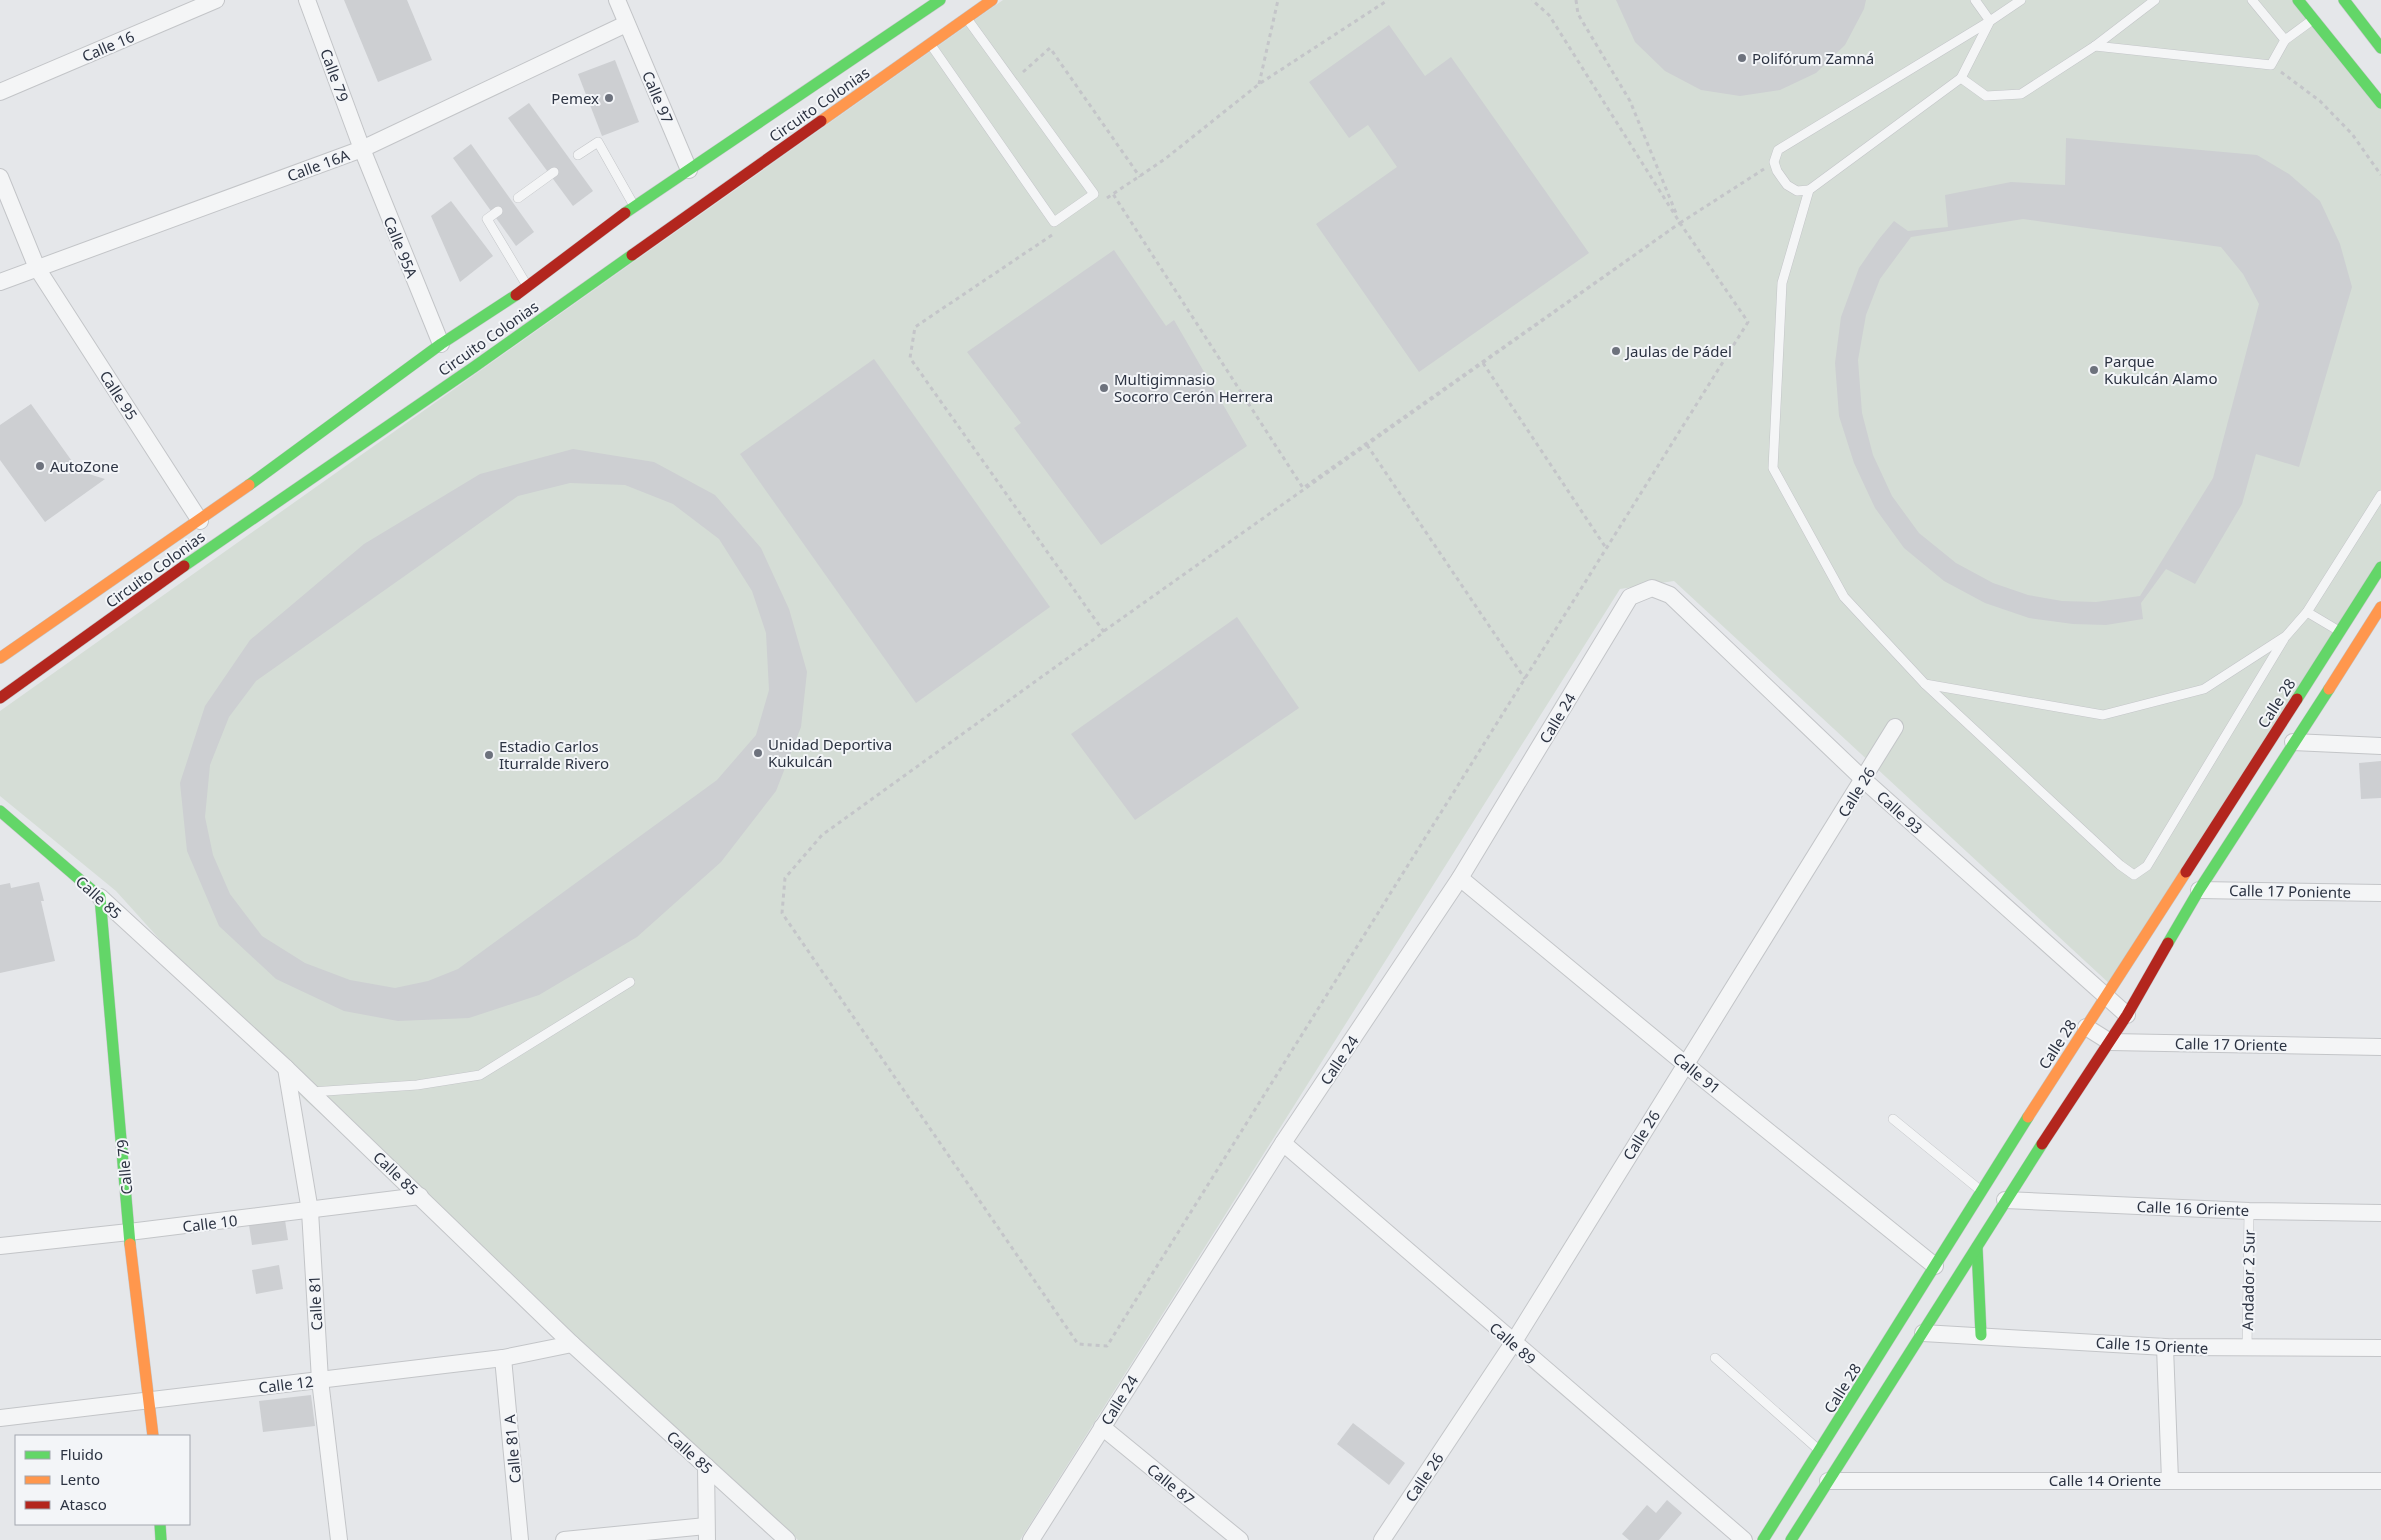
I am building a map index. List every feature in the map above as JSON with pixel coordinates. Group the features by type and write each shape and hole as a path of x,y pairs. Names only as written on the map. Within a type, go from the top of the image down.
{"main road":[{"name":"Circuito Colonias","path":"0,658 200,521 441,344 528,287 635,206 940,0"},
{"name":"Circuito Colonias","path":"0,698 219,541 474,367 992,0"},
{"path":"2298,0 2381,103"},
{"path":"2344,0 2381,48"},
{"name":"Calle 28","path":"1791,1540 1924,1333 2005,1200 2127,1015 2198,890 2293,742 2349,637 2381,567"},
{"name":"Calle 28","path":"1762,1540 1820,1451 2104,997 2349,637 2381,607"},
{"name":"Calle 85","path":"0,811 100,897"},
{"name":"Calle 79","path":"100,897 130,1232 153,1435"},
{"path":"1977,1248 1980,1335"},
{"path":"160,1525 161,1540"}],"street":[{"name":"Calle 16","path":"0,92 216,0"},
{"name":"Calle 79","path":"308,0 362,149"},
{"path":"617,0 626,24"},
{"name":"Calle 16A","path":"0,282 362,149 626,24"},
{"name":"Calle 97","path":"626,24 689,170"},
{"name":"Calle 95A","path":"362,149 441,344"},
{"name":"Calle 95","path":"0,177 37,268 200,521"},
{"name":"Calle 93","path":"1652,588 1670,595 1864,780 2104,997 2127,1015"},
{"name":"Calle 24","path":"1031,1540 1283,1143 1460,878 1630,597 1652,588"},
{"name":"Calle 26","path":"1382,1540 1513,1343 1896,727"},
{"path":"2293,742 2381,746"},
{"name":"Calle 91","path":"1460,878 1685,1064 1935,1266"},
{"name":"Calle 17 Poniente","path":"2198,890 2381,893"},
{"name":"Calle 85","path":"100,897 286,1068 572,1344 787,1540"},
{"path":"2086,1027 2110,1042"},
{"name":"Calle 17 Oriente","path":"2110,1042 2381,1047"},
{"name":"Calle 81","path":"286,1068 310,1211 320,1380 339,1540"},
{"name":"Calle 89","path":"1283,1143 1744,1540"},
{"name":"Calle 10","path":"0,1246 310,1211 420,1196"},
{"name":"Calle 16 Oriente","path":"2005,1200 2249,1210 2381,1213"},
{"name":"Calle 15 Oriente","path":"1924,1333 2165,1347 2381,1348"},
{"name":"Calle 12","path":"0,1418 503,1358 572,1344"},
{"path":"2165,1347 2170,1480"},
{"name":"Calle 81 A","path":"503,1358 520,1540"},
{"name":"Calle 87","path":"1102,1427 1240,1540"},
{"path":"564,1540 707,1533 706,1466"},
{"name":"Calle 14 Oriente","path":"1828,1481 2381,1481"}],"lane":[{"path":"1975,0 1990,21"},
{"path":"1990,21 1961,78 1809,190 1797,191 1787,185 1777,171 1774,162 1778,150 1990,21 2021,0"},
{"path":"1961,78 1986,96 2021,94 2095,46 2155,0"},
{"path":"2252,0 2285,40"},
{"path":"930,44 1054,222 1094,194 967,18"},
{"path":"2095,46 2271,65 2285,40 2314,20"},
{"path":"578,155 598,142 635,206"},
{"path":"518,198 554,172"},
{"path":"1809,190 1782,283 1773,468 1844,598 1925,684 2120,865 2134,875 2147,866 2286,636 2307,612 2381,494"},
{"path":"498,211 487,219 528,287"},
{"path":"2307,612 2349,637"},
{"path":"1925,684 2102,715 2204,689 2286,636"},
{"path":"311,1092 417,1085 480,1075 630,982"},
{"path":"1893,1119 1981,1191"},
{"name":"Andador 2 Sur","path":"2247,1348 2249,1210"},
{"path":"1715,1358 1820,1451"}],"path":[{"path":"1259,84 1278,0"},
{"path":"1104,200 1140,177 1259,84 1388,0"},
{"path":"1532,0 1549,15 1680,223 1748,322 1107,1346 1078,1344 782,913 786,878 822,835 1104,632 1680,223"},
{"path":"1576,0 1578,14 1630,101 1680,223"},
{"path":"1013,81 1050,48 1140,177"},
{"path":"2271,65 2320,101 2352,134 2381,176"},
{"path":"1112,194 1303,488 1680,223 1774,162"},
{"path":"1055,233 914,327 910,358 1104,632"},
{"path":"1483,363 1606,548"},
{"path":"1367,445 1525,679"}],"shaded area":[{"name":"Unidad Deportiva Kukulcán","path":"1003,0 2299,0 2381,103 2381,568 2112,986 1674,581 1620,589 1020,1540 798,1540 303,1098 116,891 0,796 0,711"}],"building":[{"path":"344,0 407,0 432,60 378,82"},
{"name":"Polifórum Zamná","path":"1616,0 1866,0 1864,9 1845,45 1816,73 1780,90 1740,96 1701,90 1665,71 1635,42"},
{"path":"1389,25 1425,76 1451,57 1589,253 1419,372 1316,224 1397,167 1368,125 1349,138 1309,82"},
{"name":"Pemex","path":"615,60 639,122 602,136 578,74"},
{"path":"529,103 593,191 573,206 508,118"},
{"path":"2066,138 2257,155 2289,174 2320,201 2340,244 2352,287 2299,467 2256,454 2242,504 2195,584 2166,569 2141,603 2143,619 2106,625 2073,624 2029,618 1985,603 1944,581 1904,548 1875,508 1854,463 1839,416 1835,363 1841,317 1859,268 1894,221 1908,231 1948,227 1945,195 2011,182 2065,185","holes":["2023,219 2221,247 2243,274 2259,304 2213,478 2140,596 2096,602 2062,601 2028,595 1993,583 1956,563 1919,533 1892,496 1873,455 1862,413 1858,360 1866,315 1880,279 1911,237"]},
{"path":"471,144 534,232 516,246 453,158"},
{"path":"451,201 493,256 460,282 431,216"},
{"name":"Multigimnasio Socorro Cerón Herrera","path":"1114,250 1166,326 1174,320 1247,446 1101,545 1014,428 1021,423 967,352"},
{"path":"874,359 1050,607 916,703 740,454"},
{"name":"AutoZone","path":"31,404 79,471 105,479 45,522 0,460 0,425"},
{"path":"573,449 654,462 715,495 761,548 789,609 807,672 801,727 776,791 721,862 637,937 539,995 469,1018 398,1021 344,1011 276,979 219,926 187,851 180,783 205,706 250,640 364,544 480,474","holes":["570,483 625,485 673,504 719,539 752,591 766,633 769,690 756,735 717,780 458,969 428,981 395,988 350,980 305,963 262,936 230,894 213,855 205,817 210,765 229,717 256,681 518,496"]},
{"path":"1237,617 1299,708 1135,820 1071,734"},
{"path":"2381,761 2381,798 2361,799 2359,763"},
{"path":"39,882 44,901 41,901 55,961 0,973 0,885 10,883 11,888"},
{"path":"285,1220 288,1240 252,1245 249,1225"},
{"path":"279,1265 283,1289 256,1294 252,1270"},
{"path":"311,1395 315,1426 263,1432 259,1401"},
{"path":"1353,1423 1405,1463 1389,1485 1337,1444"},
{"path":"1667,1500 1682,1513 1659,1540 1629,1540 1622,1534 1647,1505 1656,1513"}],"traffic: fast":[{"path":"625,213 940,0"},
{"path":"2298,0 2381,103"},
{"path":"2344,0 2381,48"},
{"path":"184,566 474,367 632,255"},
{"path":"249,485 441,344 516,295"},
{"path":"2297,699 2381,567"},
{"path":"2168,943 2199,890 2329,689"},
{"path":"0,811 100,897 130,1244"},
{"path":"1763,1540 2028,1117"},
{"path":"1791,1540 2042,1144"},
{"path":"1977,1247 1981,1335"},
{"path":"160,1525 161,1540"}],"traffic: slow":[{"path":"821,121 992,0"},
{"path":"0,658 249,485"},
{"path":"2329,689 2381,607"},
{"path":"2028,1117 2186,872"},
{"path":"130,1244 153,1435"}],"traffic: jam":[{"path":"632,255 821,121"},
{"path":"516,295 625,213"},
{"path":"0,698 184,566"},
{"path":"2186,872 2297,699"},
{"path":"2042,1144 2127,1015 2168,943"}],"place":[{"name":"Polifórum Zamná","path":"1742,58"},
{"name":"Pemex","path":"609,98"},
{"name":"Jaulas de Pádel","path":"1616,351"},
{"name":"Parque Kukulcán Alamo","path":"2094,370"},
{"name":"Multigimnasio Socorro Cerón Herrera","path":"1104,388"},
{"name":"AutoZone","path":"40,466"},
{"name":"Unidad Deportiva Kukulcán","path":"758,753"},
{"name":"Estadio Carlos Iturralde Rivero","path":"489,755"}]}
